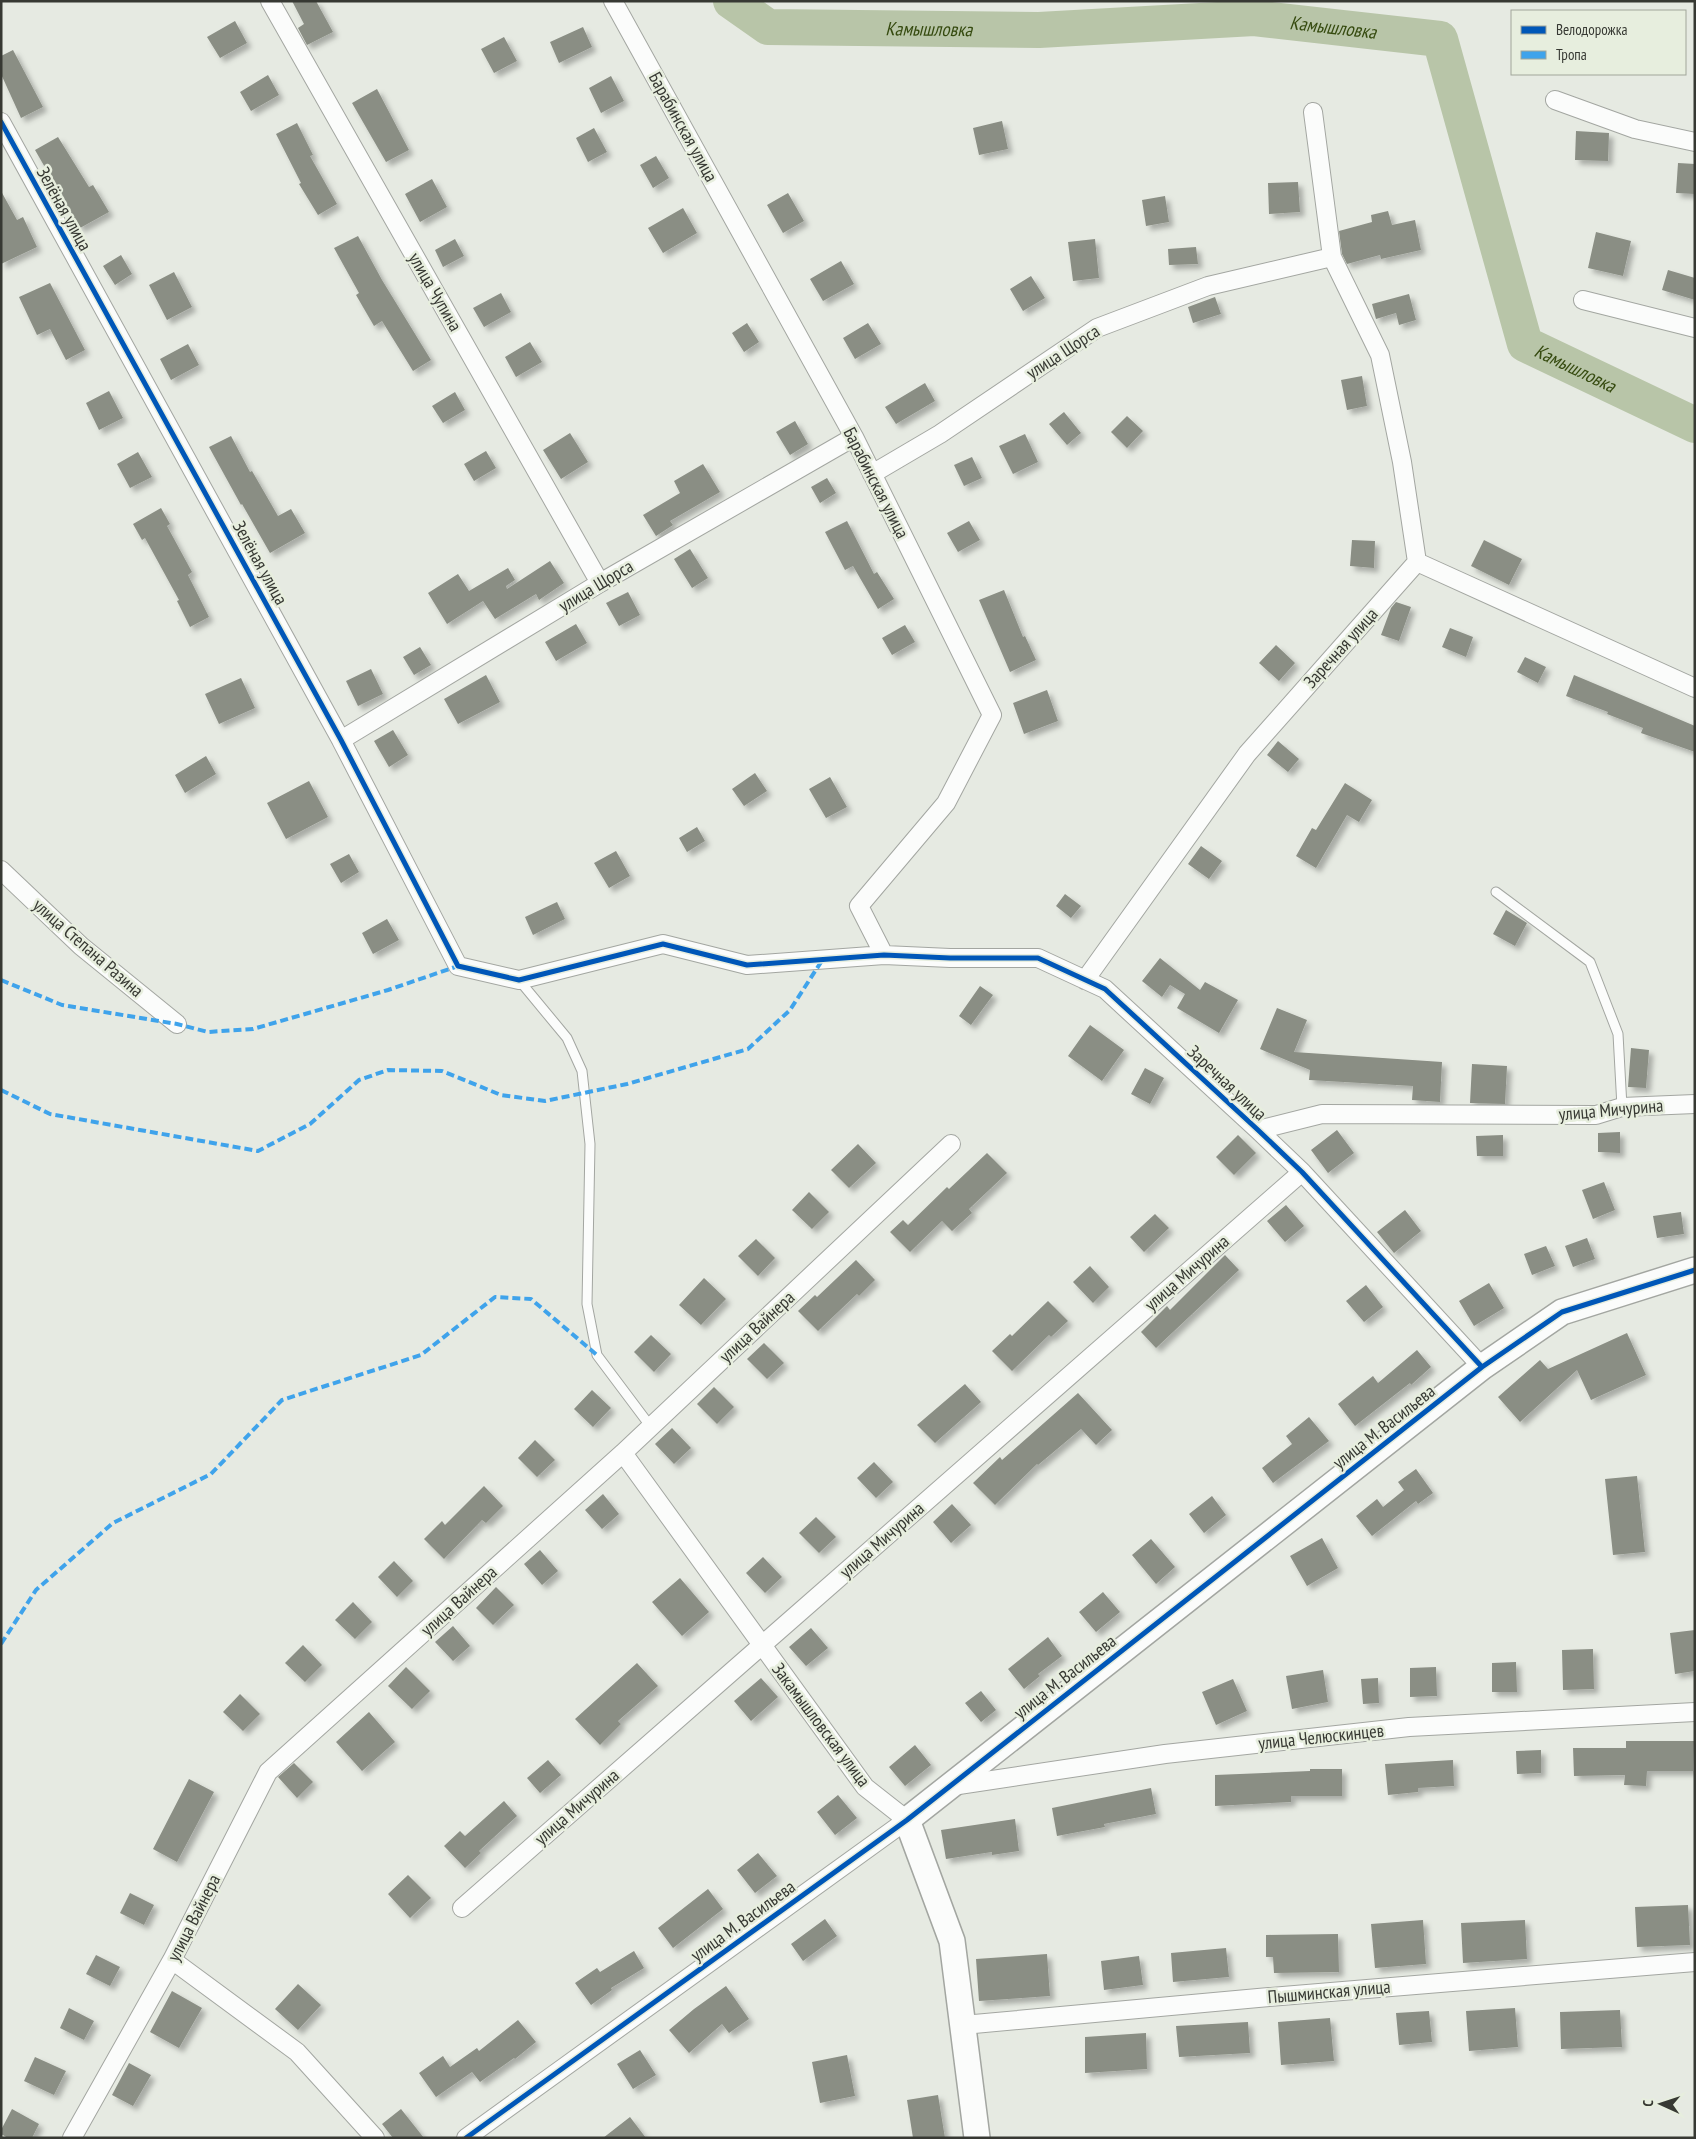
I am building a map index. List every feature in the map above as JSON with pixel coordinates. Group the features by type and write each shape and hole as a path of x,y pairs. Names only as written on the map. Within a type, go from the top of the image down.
{"street":[{"name":"улица Чупина","path":"270,1 600,583"},
{"name":"Барабинская улица","path":"613,1 854,437 992,715 946,803 858,906 884,955"},
{"path":"1554,100 1635,129 1695,142"},
{"path":"1313,112 1332,257 1380,355 1402,462 1417,562 1695,688"},
{"name":"Зелёная улица","path":"1,122 341,740 458,966 519,980"},
{"name":"улица Щорса","path":"872,474 940,434 1097,328 1208,286 1332,257"},
{"path":"1583,300 1695,328"},
{"name":"улица Щорса","path":"341,740 600,583 854,437"},
{"name":"Заречная улица","path":"1085,980 1247,754 1417,562"},
{"name":"улица Степана Разина","path":"1,870 80,946 177,1024"},
{"name":"Заречная улица","path":"519,980 663,944 747,965 884,955 950,958 1038,958 1105,989 1302,1172 1482,1367"},
{"name":"улица Мичурина","path":"1258,1130 1322,1114 1596,1115 1622,1107 1695,1104"},
{"name":"улица Вайнера","path":"72,2138 172,1960 268,1772 623,1453 951,1144"},
{"name":"улица Мичурина","path":"462,1908 1302,1172"},
{"name":"улица М. Васильева","path":"466,2138 907,1820 1482,1367 1562,1312 1695,1270"},
{"name":"Закамышловская улица","path":"623,1453 865,1787 907,1820"},
{"name":"улица Челюскинцев","path":"949,1787 1165,1754 1410,1727 1695,1712"},
{"path":"907,1820 952,1941 977,2138"},
{"path":"172,1960 297,2052 375,2138"},
{"name":"Пышминская улица","path":"963,2026 1279,1996 1695,1962"}],"lane":[{"path":"1496,892 1590,962 1618,1034 1622,1107"},
{"path":"519,980 567,1038 582,1071 590,1144 587,1304 597,1355 651,1427"}],"building":[{"path":"292,1 316,1 333,32 307,45 298,28 304,24"},
{"path":"235,21 247,43 220,58 207,37"},
{"path":"583,27 592,47 559,63 550,42"},
{"path":"504,37 517,61 494,73 481,49"},
{"path":"13,50 43,107 21,118 1,74 1,56"},
{"path":"268,75 279,95 251,111 240,92"},
{"path":"611,76 624,101 601,113 589,88"},
{"path":"377,89 409,150 386,162 352,103"},
{"path":"1002,121 1008,149 979,155 973,128"},
{"path":"297,123 313,155 310,156 337,204 318,215 299,184 301,183 276,134"},
{"path":"594,128 607,152 588,162 576,138"},
{"path":"1576,131 1609,133 1608,161 1575,160"},
{"path":"58,137 89,187 93,185 109,212 80,228 35,150"},
{"path":"656,156 669,178 653,188 640,165"},
{"path":"1678,163 1695,164 1695,194 1676,193"},
{"path":"432,179 447,207 420,222 405,194"},
{"path":"1298,182 1300,212 1269,214 1268,183"},
{"path":"1,191 17,220 23,217 37,247 1,264"},
{"path":"788,193 804,221 783,233 767,205"},
{"path":"1165,196 1169,222 1146,226 1142,200"},
{"path":"683,208 697,233 663,253 648,228"},
{"path":"1388,211 1392,225 1415,220 1421,250 1381,259 1380,255 1347,264 1342,254 1339,231 1372,222 1371,215"},
{"path":"1596,232 1631,241 1623,276 1588,268"},
{"path":"358,236 382,280 431,360 413,371 382,321 374,326 356,295 359,293 334,248"},
{"path":"455,239 464,256 443,267 435,250"},
{"path":"1095,239 1099,278 1073,281 1068,242"},
{"path":"1196,247 1198,264 1169,265 1168,249"},
{"path":"121,255 132,274 115,285 103,266"},
{"path":"841,261 854,284 823,301 810,279"},
{"path":"1668,270 1695,278 1695,300 1662,290"},
{"path":"174,272 192,307 167,320 149,285"},
{"path":"1031,276 1045,298 1023,311 1010,289"},
{"path":"50,283 85,350 66,360 50,329 37,335 19,297"},
{"path":"501,293 511,312 484,327 473,308"},
{"path":"1409,294 1416,320 1399,325 1396,313 1376,319 1372,304"},
{"path":"1215,297 1221,314 1193,323 1188,307"},
{"path":"747,323 759,342 744,352 732,333"},
{"path":"868,323 881,344 855,359 843,338"},
{"path":"530,342 542,362 516,377 505,357"},
{"path":"188,344 199,365 171,380 160,359"},
{"path":"1362,376 1367,406 1347,410 1341,380"},
{"path":"925,383 935,401 896,424 885,407"},
{"path":"109,391 123,418 99,430 86,403"},
{"path":"455,392 465,410 443,423 432,406"},
{"path":"1064,412 1081,433 1067,445 1049,424"},
{"path":"1127,416 1143,431 1127,448 1111,432"},
{"path":"795,421 808,444 790,455 776,432"},
{"path":"570,433 588,462 561,479 543,450"},
{"path":"1025,434 1038,462 1013,474 999,446"},
{"path":"231,436 250,472 252,471 278,516 291,509 305,533 270,553 209,447"},
{"path":"486,451 496,468 474,481 464,464"},
{"path":"138,452 152,477 130,488 117,464"},
{"path":"972,457 982,478 964,486 954,465"},
{"path":"703,464 720,492 670,521 673,525 656,536 643,515 680,493 674,481"},
{"path":"827,478 836,493 820,503 811,487"},
{"path":"161,508 170,524 167,526 192,572 188,575 209,617 190,627 177,601 179,600 145,538 142,540 133,524"},
{"path":"847,521 874,574 877,572 894,599 878,609 853,566 845,570 825,532"},
{"path":"969,521 980,540 958,552 947,533"},
{"path":"1352,540 1375,541 1374,568 1350,566"},
{"path":"1484,540 1522,559 1509,585 1471,566"},
{"path":"690,549 708,578 692,588 674,559"},
{"path":"550,561 564,583 539,600 536,594 495,619 483,601 447,624 428,593 458,574 469,591 508,568 515,580 506,586 507,589"},
{"path":"1004,590 1023,637 1025,636 1036,660 1010,672 979,600"},
{"path":"628,592 640,615 619,626 606,603"},
{"path":"1396,602 1411,607 1399,641 1381,635 1391,608"},
{"path":"576,624 587,643 556,661 545,642"},
{"path":"905,625 915,642 892,655 882,638"},
{"path":"1450,628 1473,637 1466,657 1442,647"},
{"path":"1276,645 1295,663 1279,681 1259,663"},
{"path":"420,647 431,665 414,675 403,657"},
{"path":"1525,657 1546,667 1538,683 1517,672"},
{"path":"371,669 383,694 358,706 346,681"},
{"path":"486,675 500,702 458,724 444,699"},
{"path":"1574,675 1695,726 1695,752 1641,733 1643,728 1566,696"},
{"path":"241,678 255,708 219,724 205,694"},
{"path":"1047,690 1058,721 1024,734 1013,703"},
{"path":"393,730 408,755 389,767 374,741"},
{"path":"1278,741 1299,759 1288,772 1267,755"},
{"path":"206,756 216,774 185,793 175,775"},
{"path":"755,773 767,791 744,806 732,789"},
{"path":"830,777 847,807 826,818 809,789"},
{"path":"309,781 328,817 286,839 267,803"},
{"path":"1345,783 1372,800 1359,822 1347,815 1316,868 1296,856 1312,828 1316,830"},
{"path":"697,827 705,841 687,852 679,838"},
{"path":"1201,846 1222,861 1209,879 1188,864"},
{"path":"616,851 630,876 609,888 594,863"},
{"path":"349,854 359,872 341,883 330,864"},
{"path":"1065,894 1081,906 1071,918 1056,906"},
{"path":"557,902 565,919 533,935 525,917"},
{"path":"1506,910 1527,923 1515,946 1493,934"},
{"path":"387,919 399,940 373,954 362,933"},
{"path":"1160,958 1200,990 1205,982 1238,1000 1219,1033 1177,1008 1185,994 1170,985 1162,997 1142,981"},
{"path":"980,986 993,995 971,1025 959,1016"},
{"path":"1277,1008 1307,1020 1294,1052 1442,1062 1440,1102 1412,1100 1413,1086 1309,1080 1310,1070 1260,1049"},
{"path":"1090,1025 1124,1050 1102,1081 1068,1056"},
{"path":"1631,1048 1649,1050 1646,1088 1628,1087"},
{"path":"1472,1064 1507,1066 1505,1104 1470,1103"},
{"path":"1145,1068 1164,1078 1150,1104 1131,1094"},
{"path":"1337,1130 1354,1153 1328,1173 1311,1150"},
{"path":"1620,1132 1620,1153 1598,1152 1598,1133"},
{"path":"1238,1135 1256,1153 1234,1175 1216,1157"},
{"path":"1503,1135 1503,1156 1477,1156 1476,1136"},
{"path":"858,1144 876,1163 849,1188 831,1170"},
{"path":"987,1153 1007,1173 969,1209 972,1213 952,1231 942,1221 910,1252 890,1232 903,1220 908,1225 947,1187 949,1189"},
{"path":"1604,1182 1615,1210 1593,1219 1582,1190"},
{"path":"809,1192 829,1212 812,1229 792,1210"},
{"path":"1286,1205 1304,1226 1285,1242 1267,1221"},
{"path":"1405,1210 1421,1231 1394,1253 1377,1232"},
{"path":"1681,1212 1684,1234 1657,1238 1653,1216"},
{"path":"1155,1214 1169,1228 1144,1252 1130,1237"},
{"path":"1587,1238 1595,1259 1573,1267 1565,1246"},
{"path":"756,1239 775,1258 758,1276 738,1256"},
{"path":"1546,1246 1555,1266 1532,1275 1524,1254"},
{"path":"1225,1255 1239,1270 1156,1348 1141,1332 1167,1306 1170,1310"},
{"path":"856,1260 875,1280 859,1296 857,1294 818,1331 798,1311 815,1295 817,1297"},
{"path":"1090,1266 1109,1287 1093,1303 1073,1282"},
{"path":"704,1278 726,1299 701,1325 679,1305"},
{"path":"1489,1283 1504,1308 1474,1326 1459,1301"},
{"path":"1366,1285 1383,1307 1364,1322 1346,1301"},
{"path":"1048,1301 1068,1321 1051,1337 1049,1335 1012,1371 992,1351 1010,1334 1012,1336"},
{"path":"1627,1333 1646,1375 1591,1400 1577,1370 1520,1422 1498,1397 1540,1360 1548,1369"},
{"path":"651,1335 671,1354 654,1372 634,1352"},
{"path":"764,1343 784,1363 767,1379 747,1359"},
{"path":"1417,1350 1431,1367 1411,1385 1410,1383 1355,1426 1338,1404 1373,1376 1378,1383"},
{"path":"965,1384 981,1402 935,1443 917,1425"},
{"path":"714,1387 734,1407 717,1424 697,1404"},
{"path":"592,1390 611,1408 593,1427 574,1409"},
{"path":"1078,1393 1112,1430 1096,1445 1081,1429 1037,1464 995,1505 973,1483 1000,1457 1002,1460"},
{"path":"1309,1417 1329,1441 1273,1483 1262,1468 1292,1444 1286,1436"},
{"path":"672,1428 691,1448 674,1464 655,1444"},
{"path":"535,1440 555,1460 537,1477 518,1458"},
{"path":"874,1462 893,1482 876,1498 857,1478"},
{"path":"1416,1469 1433,1493 1418,1504 1416,1501 1372,1536 1356,1516 1377,1499 1383,1507 1404,1490 1398,1482"},
{"path":"1637,1476 1645,1552 1613,1555 1605,1479"},
{"path":"484,1486 503,1506 486,1523 482,1520 444,1559 424,1539 442,1521 445,1525"},
{"path":"603,1494 619,1514 602,1529 585,1510"},
{"path":"1212,1496 1226,1515 1204,1533 1189,1514"},
{"path":"952,1504 971,1525 951,1543 933,1522"},
{"path":"816,1517 836,1537 819,1553 799,1533"},
{"path":"1322,1538 1338,1568 1307,1586 1290,1556"},
{"path":"1151,1539 1175,1567 1156,1584 1132,1555"},
{"path":"540,1550 558,1571 542,1585 524,1564"},
{"path":"763,1557 782,1577 765,1593 746,1573"},
{"path":"394,1561 413,1581 397,1597 378,1577"},
{"path":"680,1578 709,1612 682,1636 652,1602"},
{"path":"496,1587 514,1605 493,1625 476,1608"},
{"path":"1103,1592 1120,1612 1096,1632 1079,1612"},
{"path":"353,1602 372,1622 355,1639 335,1620"},
{"path":"453,1626 470,1646 453,1661 435,1642"},
{"path":"811,1628 828,1648 806,1666 789,1647"},
{"path":"1695,1630 1695,1671 1675,1674 1670,1633"},
{"path":"1048,1637 1062,1656 1038,1674 1040,1676 1024,1689 1008,1669"},
{"path":"303,1645 322,1665 305,1682 285,1663"},
{"path":"1593,1649 1594,1689 1563,1690 1562,1650"},
{"path":"1516,1662 1517,1692 1492,1692 1492,1663"},
{"path":"637,1663 658,1686 618,1721 621,1724 600,1745 575,1719"},
{"path":"406,1667 430,1691 412,1709 388,1686"},
{"path":"1436,1667 1437,1696 1410,1697 1410,1668"},
{"path":"1323,1670 1328,1702 1292,1709 1286,1676"},
{"path":"761,1678 778,1697 751,1721 734,1701"},
{"path":"1378,1678 1379,1703 1363,1704 1361,1679"},
{"path":"1233,1679 1247,1711 1216,1725 1202,1692"},
{"path":"981,1691 996,1710 981,1722 965,1703"},
{"path":"240,1694 260,1714 243,1731 223,1712"},
{"path":"369,1712 395,1742 362,1771 336,1742"},
{"path":"1626,1741 1694,1741 1693,1771 1647,1771 1646,1786 1624,1785 1625,1775 1574,1776 1573,1748 1626,1748"},
{"path":"915,1745 931,1765 905,1786 889,1767"},
{"path":"1541,1750 1541,1773 1517,1774 1516,1751"},
{"path":"548,1760 561,1775 540,1793 527,1778"},
{"path":"1453,1760 1454,1786 1418,1788 1418,1792 1388,1795 1385,1764"},
{"path":"294,1763 313,1782 297,1798 278,1777"},
{"path":"1310,1769 1342,1769 1342,1796 1291,1796 1291,1802 1215,1806 1215,1775 1310,1771"},
{"path":"189,1779 214,1792 177,1862 153,1849"},
{"path":"1151,1788 1156,1814 1104,1824 1105,1827 1057,1836 1052,1808"},
{"path":"838,1795 857,1818 835,1835 817,1812"},
{"path":"504,1801 517,1816 479,1851 481,1853 465,1868 444,1846 460,1831 465,1836"},
{"path":"1015,1819 1019,1851 992,1855 992,1852 946,1859 941,1830"},
{"path":"758,1853 777,1876 755,1893 737,1870"},
{"path":"408,1875 431,1898 410,1918 388,1894"},
{"path":"708,1889 723,1909 673,1948 658,1928"},
{"path":"130,1893 154,1905 144,1925 120,1913"},
{"path":"1688,1905 1690,1945 1637,1947 1635,1907"},
{"path":"825,1919 837,1936 803,1961 791,1944"},
{"path":"1423,1920 1426,1964 1375,1968 1371,1924"},
{"path":"1525,1920 1527,1959 1463,1963 1461,1923"},
{"path":"1338,1934 1339,1972 1274,1973 1273,1957 1266,1957 1266,1935"},
{"path":"1226,1948 1229,1977 1173,1982 1171,1953"},
{"path":"634,1951 644,1968 611,1988 612,1990 591,2005 575,1983 597,1968 600,1972"},
{"path":"1047,1954 1050,1996 979,2001 976,1959"},
{"path":"96,1955 120,1967 110,1986 86,1974"},
{"path":"1139,1956 1143,1985 1104,1990 1101,1961"},
{"path":"298,1984 321,2005 298,2030 275,2009"},
{"path":"726,1986 749,2019 729,2033 722,2024 689,2053 669,2030"},
{"path":"172,1991 202,2008 179,2048 150,2032"},
{"path":"69,2008 94,2021 84,2040 60,2028"},
{"path":"1515,2008 1518,2047 1469,2051 1466,2011"},
{"path":"1620,2010 1622,2047 1561,2049 1560,2012"},
{"path":"1429,2011 1432,2042 1399,2045 1396,2013"},
{"path":"1330,2018 1334,2061 1281,2065 1278,2022"},
{"path":"518,2020 536,2042 515,2059 480,2082 472,2072 436,2097 419,2073 443,2056 450,2067 477,2048 479,2051"},
{"path":"1248,2022 1250,2053 1179,2057 1176,2026"},
{"path":"1146,2033 1147,2069 1085,2073 1085,2037"},
{"path":"640,2050 656,2075 633,2089 617,2064"},
{"path":"847,2055 855,2096 820,2103 812,2062"},
{"path":"35,2057 66,2071 54,2095 24,2081"},
{"path":"129,2063 151,2075 133,2106 112,2095"},
{"path":"938,2095 945,2138 913,2138 907,2100"},
{"path":"12,2109 39,2124 32,2138 8,2138 1,2134 1,2130"},
{"path":"401,2109 424,2138 393,2138 382,2124"},
{"path":"630,2117 646,2138 603,2138"}],"waterway":[{"name":"Камышловка","path":"731,1 768,27 1039,30 1254,18 1440,39 1525,344 1695,425"}],"marked path":[{"path":"1,1090 50,1114 258,1151 310,1124 359,1080 388,1070 442,1071 501,1095 545,1101 627,1084 748,1049 790,1010 823,959"},
{"path":"1,980 62,1005 177,1024 208,1032 253,1029 388,990 458,966"},
{"path":"1,1644 36,1590 113,1523 211,1474 282,1400 421,1355 495,1297 531,1299 597,1355"}],"cycle path":[{"path":"1,122 341,740 458,966 519,980 663,944 747,965 884,955 950,958 1038,958 1105,989 1302,1172 1482,1367"},
{"path":"466,2138 907,1820 1482,1367 1562,1312 1695,1270"}]}
